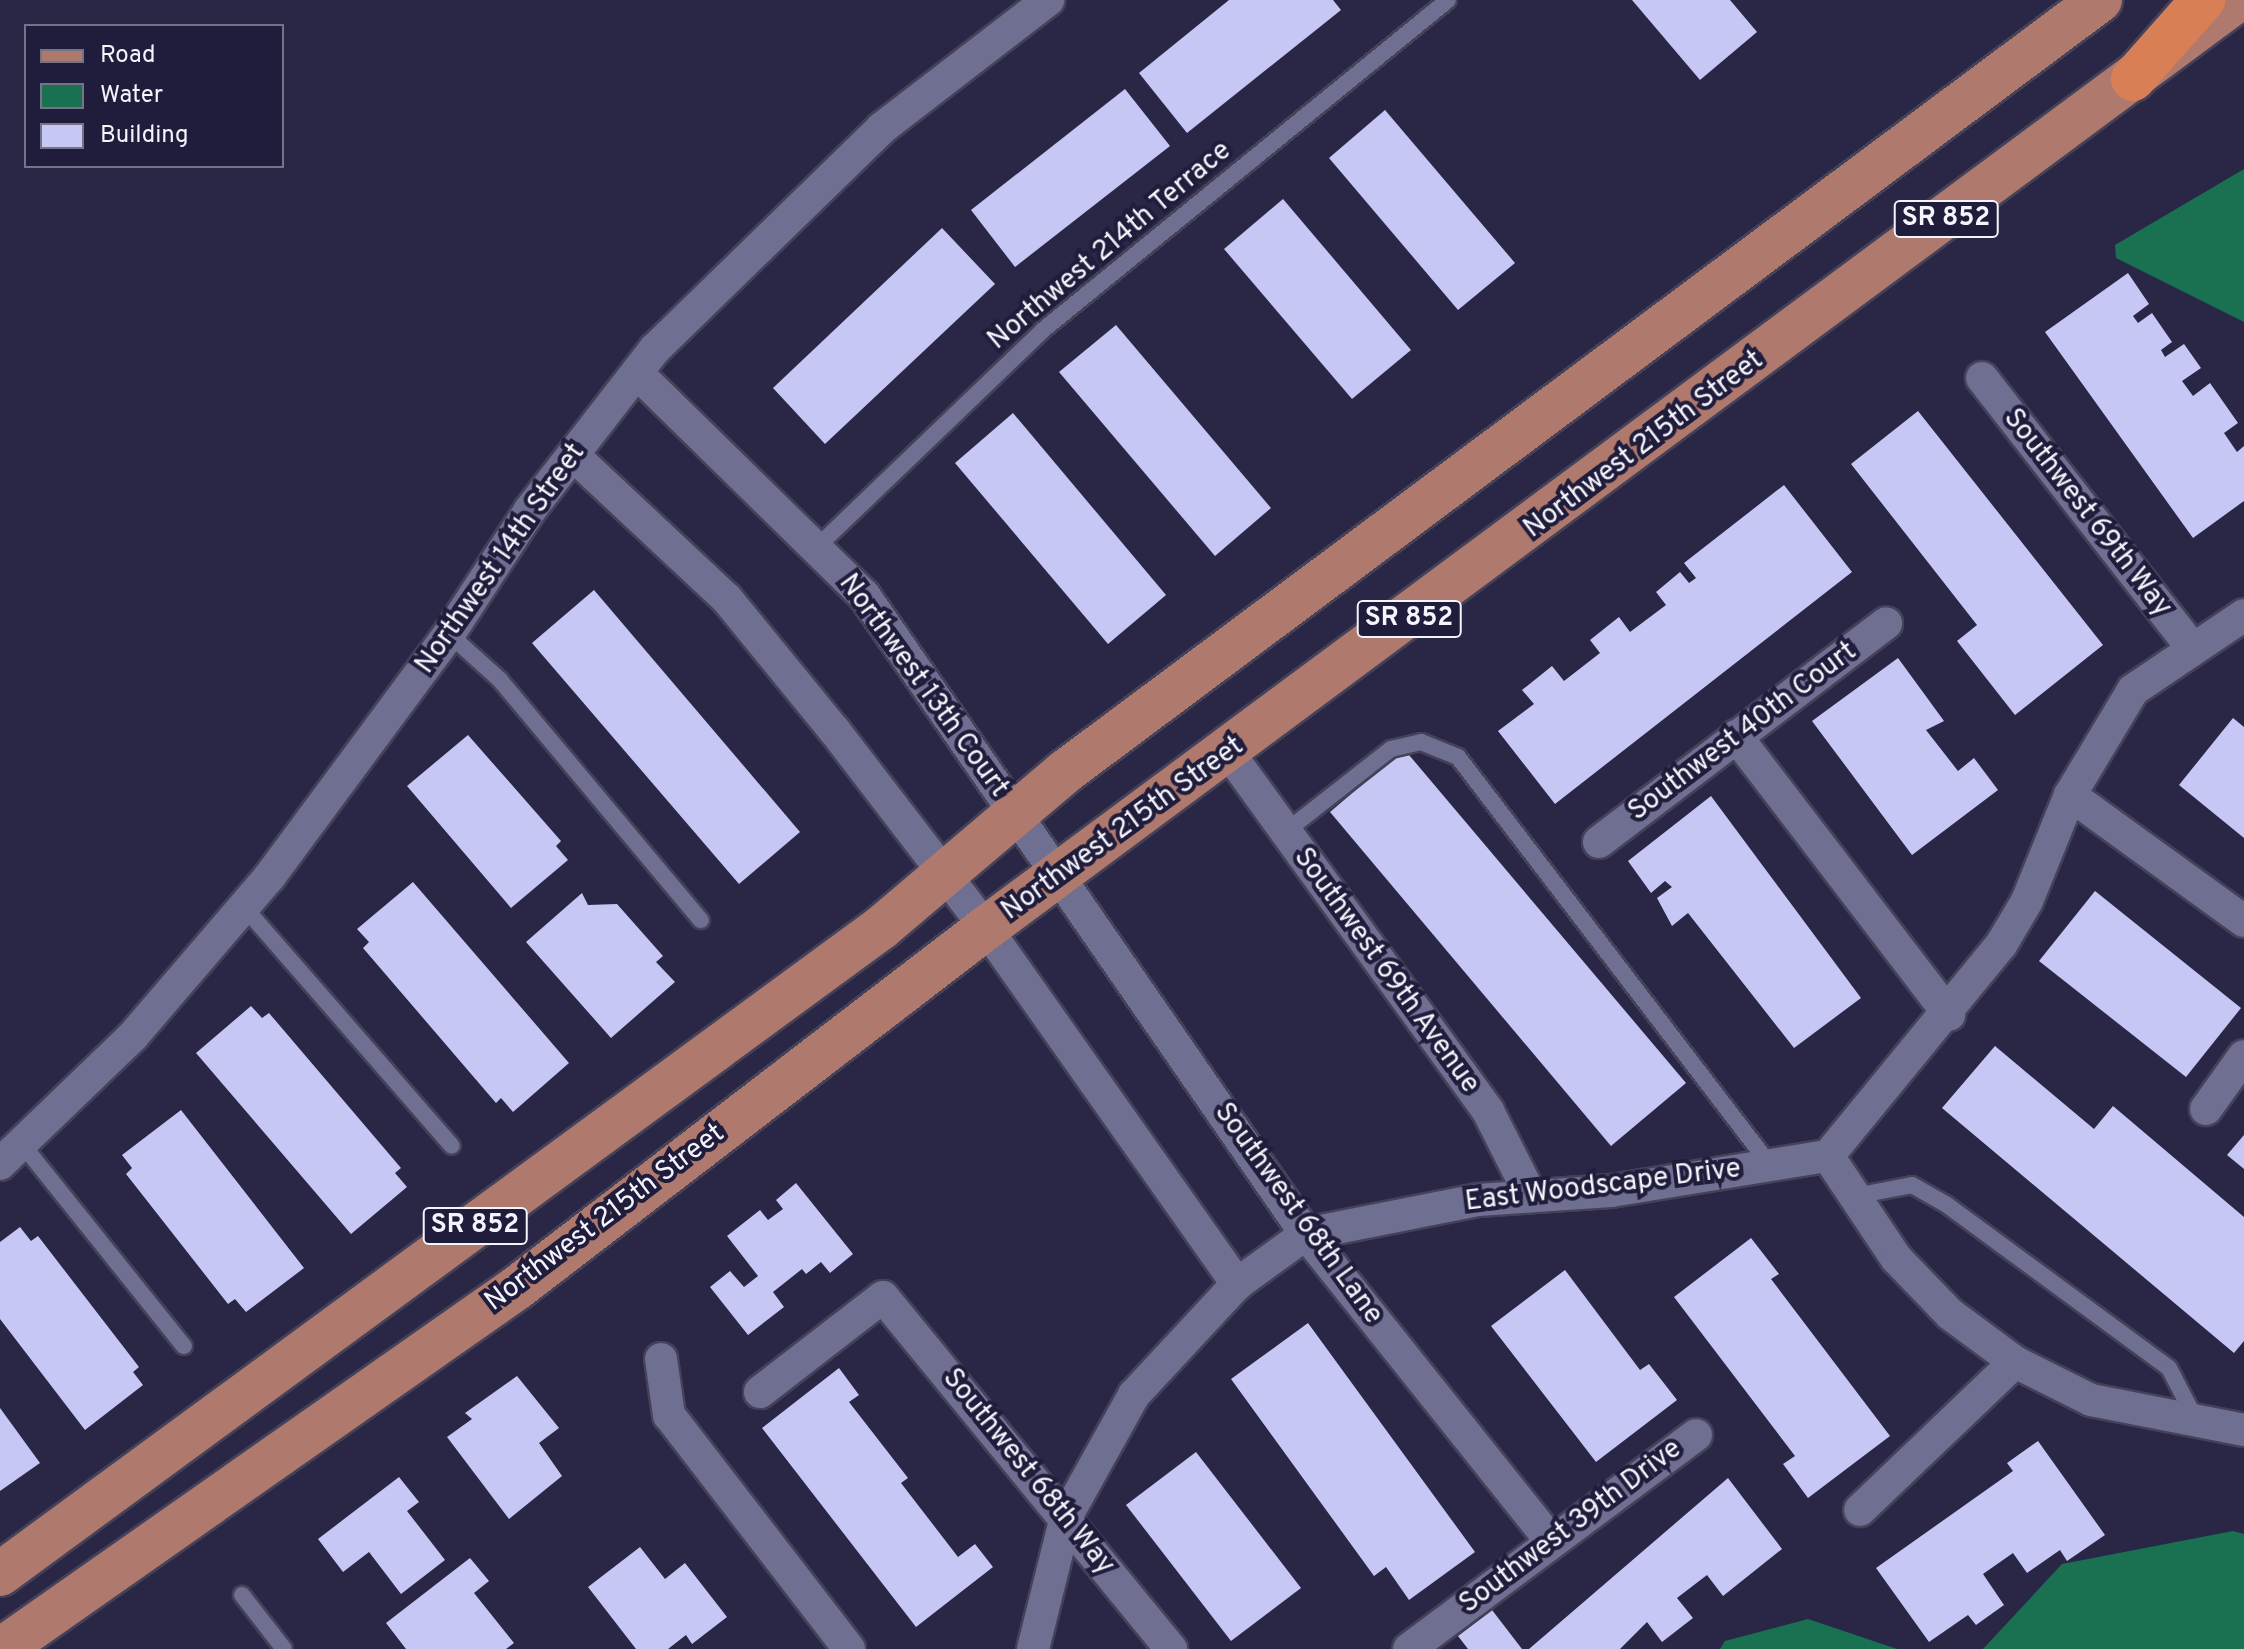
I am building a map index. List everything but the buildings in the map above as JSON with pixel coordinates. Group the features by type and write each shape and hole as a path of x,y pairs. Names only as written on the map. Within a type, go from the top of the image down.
{"highway":[{"path":"2133,79 2203,0"}],"main road":[{"name":"SR 852","path":"0,1574 882,927 1015,813 2100,0"},
{"name":"Northwest 215th Street","path":"2,1649 518,1287 986,928 1229,753 2237,0"}],"street":[{"name":"Northwest 14th Street","path":"11,1154 133,1036 245,908 449,634 573,455 637,373 882,128 1048,0"},
{"name":"Northwest 13th Court","path":"637,373 818,546 864,595 1057,877"},
{"name":"Southwest 69th Way","path":"1982,378 2192,648"},
{"path":"573,455 727,599 944,871 1237,1284"},
{"path":"2244,615 2133,690 2070,795 2027,901 1949,1015 1828,1156 1896,1258 1950,1314 2015,1362 2091,1400 2244,1430"},
{"name":"Southwest 40th Court","path":"1599,842 1886,623"},
{"path":"1736,736 1949,1015"},
{"name":"Southwest 69th Avenue","path":"1229,753 1488,1111 1531,1196"},
{"path":"2070,795 2244,921"},
{"name":"Southwest 68th Lane","path":"1057,877 1306,1234 1552,1542"},
{"path":"2206,1109 2244,1056"},
{"name":"East Woodscape Drive","path":"1033,1649 1066,1517 1134,1395 1237,1284 1306,1234 1531,1196 1828,1156"},
{"name":"Southwest 68th Way","path":"760,1392 883,1297 1171,1649"},
{"path":"661,1359 669,1415 849,1649"},
{"path":"1860,1510 2015,1362"},
{"name":"Southwest 39th Drive","path":"1409,1649 1696,1435"}],"lane":[{"name":"Northwest 214th Terrace","path":"818,546 1043,330 1448,0"},
{"path":"449,634 500,680 701,920"},
{"path":"1285,832 1391,749 1421,742 1458,757 1770,1165"},
{"path":"245,908 452,1146"},
{"path":"11,1154 184,1346"},
{"path":"1855,1196 1912,1185 1947,1205 2169,1368 2198,1422"},
{"path":"242,1595 284,1649"}],"water":[{"path":"2244,169 2244,322 2116,258 2115,245"},
{"path":"2233,1531 2244,1534 2244,1649 1983,1649 2062,1564"},
{"path":"1808,1619 1897,1649 1720,1649 1725,1641"}]}
